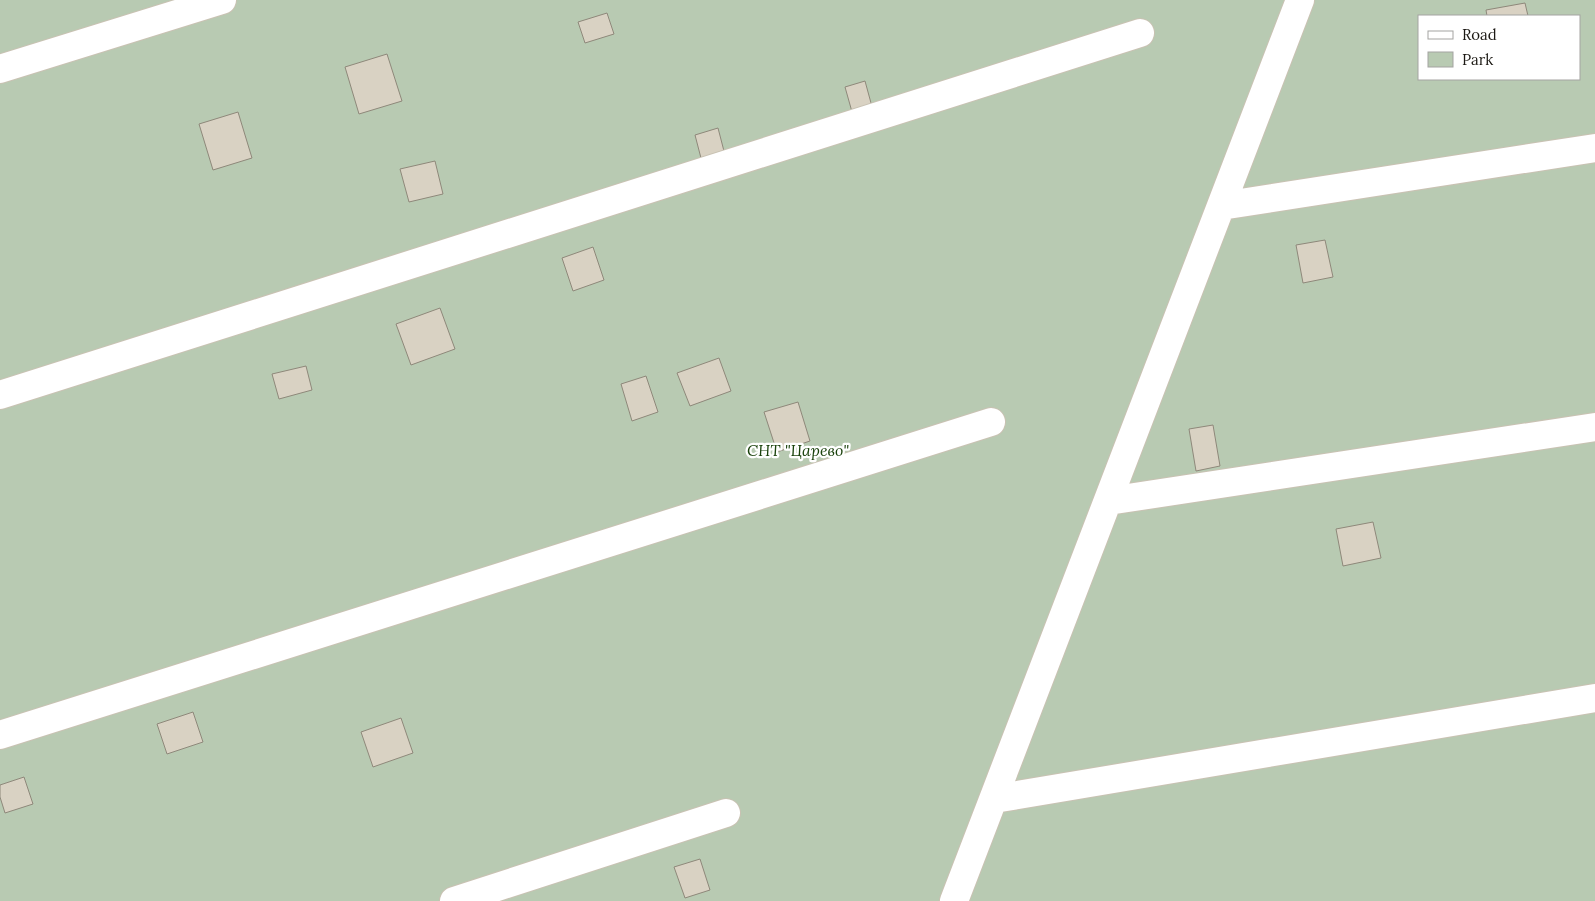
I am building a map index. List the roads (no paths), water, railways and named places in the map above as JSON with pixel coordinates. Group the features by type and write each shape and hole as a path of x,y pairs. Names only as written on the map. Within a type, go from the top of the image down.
{"street":[{"path":"0,69 222,0"},
{"path":"954,901 1300,0"},
{"path":"0,395 1140,34"},
{"path":"1221,206 1595,148"},
{"path":"0,735 991,422"},
{"path":"1108,501 1595,427"},
{"path":"994,799 1595,698"},
{"path":"454,901 726,813"}],"park label":[{"name":"СНТ \"Царево\"","path":"798,450"}]}
